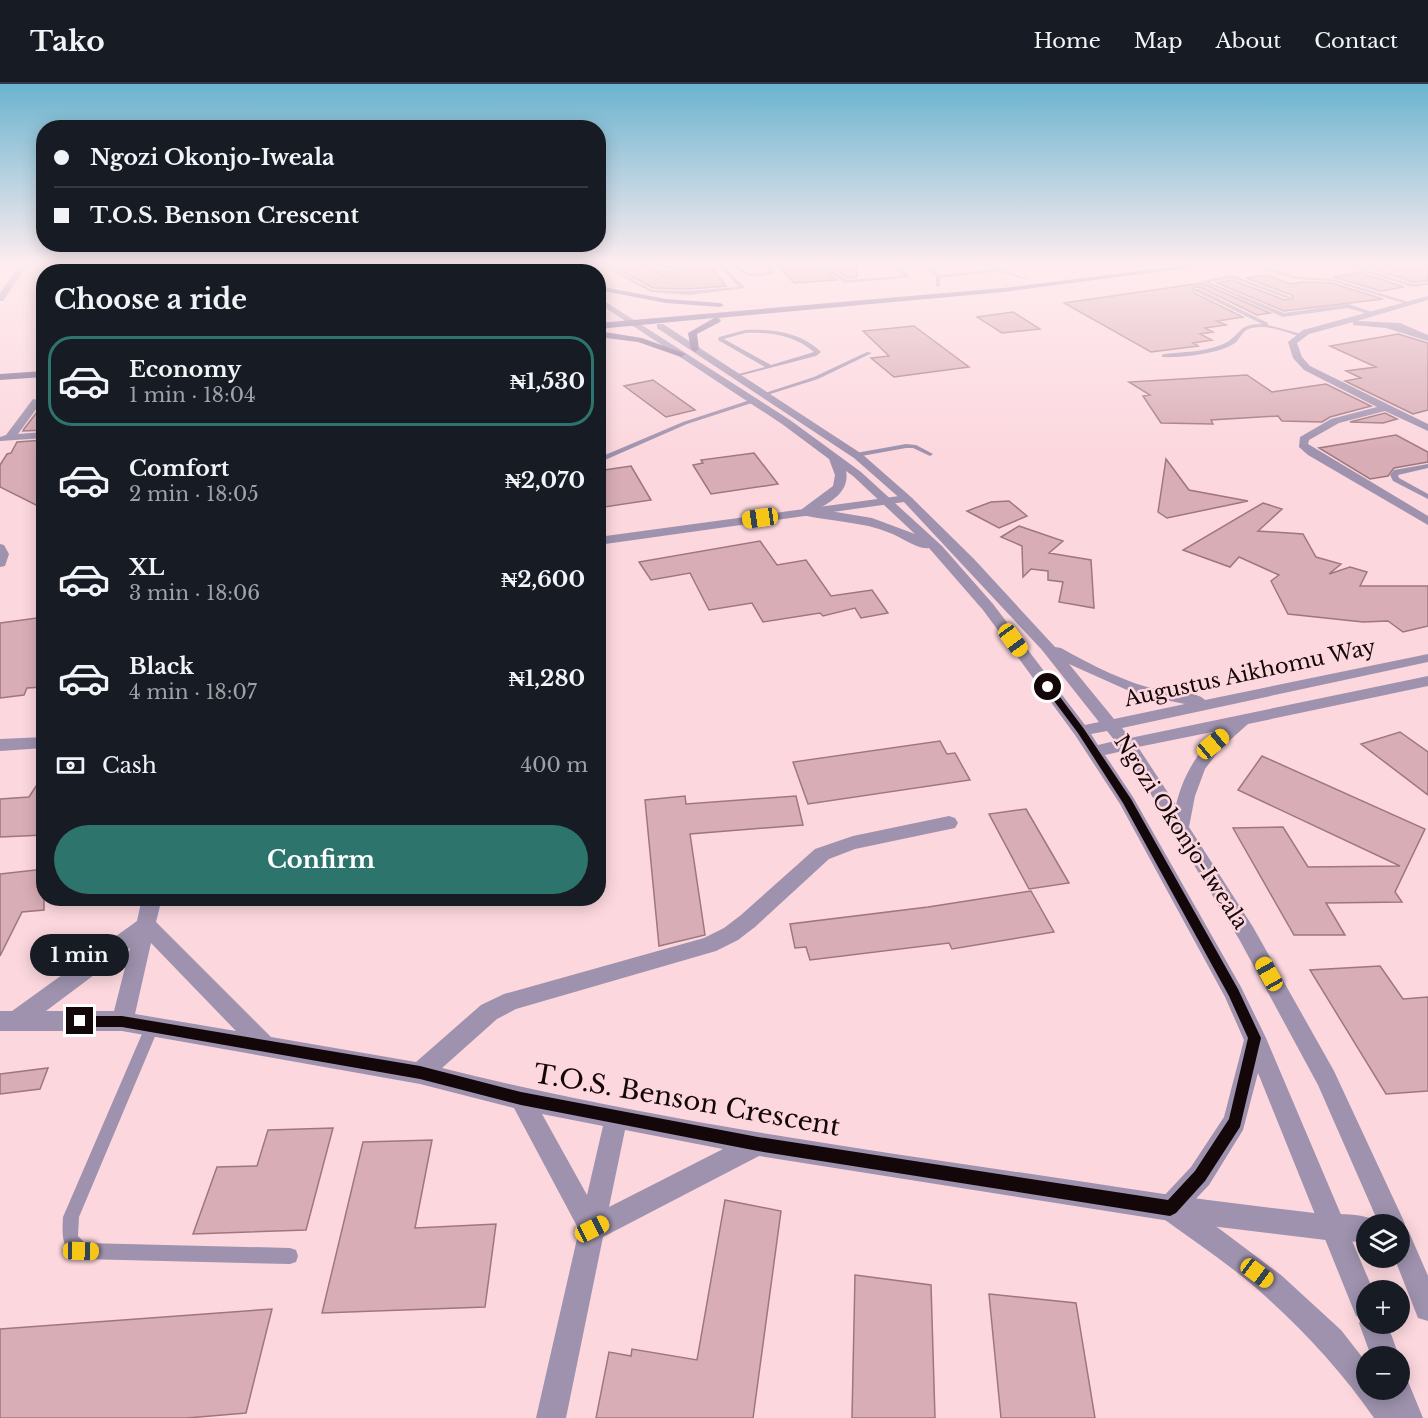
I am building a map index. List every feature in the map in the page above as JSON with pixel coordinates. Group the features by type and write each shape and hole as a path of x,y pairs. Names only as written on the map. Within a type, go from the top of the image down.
{"main road":[{"path":"606,335 688,351 692,333 702,326"},
{"path":"0,377 36,375"}],"street":[{"name":"Ngozi Okonjo-Iweala","path":"652,326 759,397 856,455 907,499 1047,646 1126,745 1246,933 1326,1078 1387,1214"},
{"path":"1328,326 1302,335 1292,342 1294,359 1307,368 1428,428"},
{"path":"1388,326 1408,330"},
{"path":"1399,326 1428,338"},
{"path":"1405,326 1408,330"},
{"name":"Ngozi Okonjo-Iweala","path":"688,351 737,376 759,397 888,502 944,555 988,607 1081,731 1127,801 1234,993 1255,1038 1356,1282"},
{"path":"5,439 36,402"},
{"path":"1388,407 1320,427 1304,439 1303,445 1312,453 1428,521"},
{"path":"5,439 36,436"},
{"path":"806,512 824,501 840,484 841,476 834,457"},
{"path":"606,540 907,499"},
{"path":"806,512 845,515 869,520 910,536 944,555"},
{"path":"0,548 3,554 0,563"},
{"path":"1047,646 1099,676 1134,688 1176,699 1222,702"},
{"name":"Augustus Aikhomu Way","path":"1081,731 1428,658"},
{"path":"1095,752 1428,681"},
{"path":"1180,828 1185,798 1199,764 1213,744 1247,720"},
{"path":"0,745 36,743"},
{"path":"420,1073 489,1012 511,1001 709,945 731,934 822,854 853,843 949,823"},
{"path":"122,1022 150,906"},
{"path":"8,1021 146,925"},
{"path":"146,925 267,1048"},
{"name":"T.O.S. Benson Crescent","path":"8,1021 122,1022 420,1073 521,1099 758,1144 1170,1208 1356,1229"},
{"path":"1255,1038 1235,1122 1200,1176 1170,1208 1272,1284 1331,1340 1356,1371"},
{"path":"521,1099 592,1229"},
{"path":"551,1418 616,1118"},
{"path":"592,1229 758,1144"},
{"path":"1410,1265 1428,1308"},
{"path":"1379,1400 1391,1418"},
{"path":"1401,1400 1408,1418"}],"lane":[{"path":"1271,326 1277,329"},
{"path":"1164,356 1220,347 1231,343 1237,338 1239,332 1247,327 1277,329 1302,335"},
{"path":"737,376 770,367 818,352 790,335 782,333 739,333 721,338 770,367"},
{"path":"606,458 685,423 816,378 869,353"},
{"path":"856,455 906,446 914,446 930,454"},
{"path":"1428,465 1397,472 1394,475 1396,479 1428,497"},
{"path":"152,1027 71,1217 70,1239 81,1251 290,1256"}],"building":[{"path":"914,326 969,367 894,377 871,358 889,356 863,331"},
{"path":"991,326 1036,326 1040,329 1002,333"},
{"path":"1105,326 1217,326 1205,328 1213,332 1200,334 1212,340 1193,343 1198,346 1151,352"},
{"path":"1398,334 1428,343 1428,410 1413,414 1345,381 1361,378 1346,371 1376,367 1330,346"},
{"path":"1247,375 1272,392 1326,384 1371,406 1330,417 1322,422 1282,421 1278,416 1211,420 1213,424 1161,423 1143,396 1150,395 1129,382"},
{"path":"653,380 695,410 666,417 624,386"},
{"path":"36,413 36,430 23,431"},
{"path":"1385,413 1397,419 1383,423 1350,422"},
{"path":"1396,435 1428,452 1428,462 1394,468 1388,476 1370,479 1319,448"},
{"path":"36,441 36,505 0,487 0,465 17,442"},
{"path":"754,453 778,484 711,494 693,465 703,463 701,460"},
{"path":"1166,459 1189,490 1248,501 1167,518 1158,512"},
{"path":"631,466 651,500 606,507 606,470"},
{"path":"1009,501 1027,516 999,528 967,511 991,502"},
{"path":"1263,503 1282,509 1258,531 1303,534 1316,557 1341,564 1329,574 1350,567 1367,572 1360,586 1428,586 1428,626 1403,632 1388,621 1363,622 1288,614 1271,581 1279,575 1239,557 1230,567 1183,550"},
{"path":"1019,526 1063,541 1049,553 1091,560 1094,608 1059,602 1063,582 1048,580 1048,571 1031,569 1023,577 1022,546 1001,537"},
{"path":"760,541 777,565 806,560 831,596 872,590 888,613 861,618 855,608 823,616 820,613 763,622 752,603 709,610 690,573 651,580 639,562"},
{"path":"36,618 36,687 27,688 24,695 0,698 0,623"},
{"path":"1400,732 1428,752 1428,795 1361,744"},
{"path":"940,741 947,754 955,753 970,780 808,804 793,762"},
{"path":"1262,756 1425,829 1395,892 1402,902 1326,903 1345,935 1294,935 1233,828 1283,827 1308,867 1400,866 1238,790"},
{"path":"36,786 36,835 0,837 0,799 29,797"},
{"path":"685,796 686,804 796,796 803,825 690,834 705,935 659,946 645,800"},
{"path":"1026,809 1069,883 1029,889 989,814"},
{"path":"36,870 36,906 44,906 44,910 22,912 0,956 0,874"},
{"path":"1031,891 1054,932 952,949 949,943 810,960 806,947 795,948 790,924 928,907"},
{"path":"1380,966 1403,999 1428,997 1428,1091 1386,1094 1310,970"},
{"path":"48,1068 40,1089 0,1094 0,1074"},
{"path":"333,1128 306,1230 193,1234 217,1167 257,1166 268,1130"},
{"path":"432,1140 415,1228 496,1224 485,1307 322,1313 363,1142"},
{"path":"725,1200 781,1211 753,1418 596,1418 609,1352 631,1356 632,1349 697,1360"},
{"path":"855,1275 931,1285 935,1418 852,1418"},
{"path":"989,1294 1076,1303 1095,1418 1001,1418"},
{"path":"272,1309 246,1413 187,1418 0,1418 0,1329"}],"route":[{"path":"80,1021 122,1022 420,1073 521,1099 758,1144 1170,1208 1200,1176 1235,1122 1255,1038 1234,993 1127,801 1081,731 1048,687"}]}
